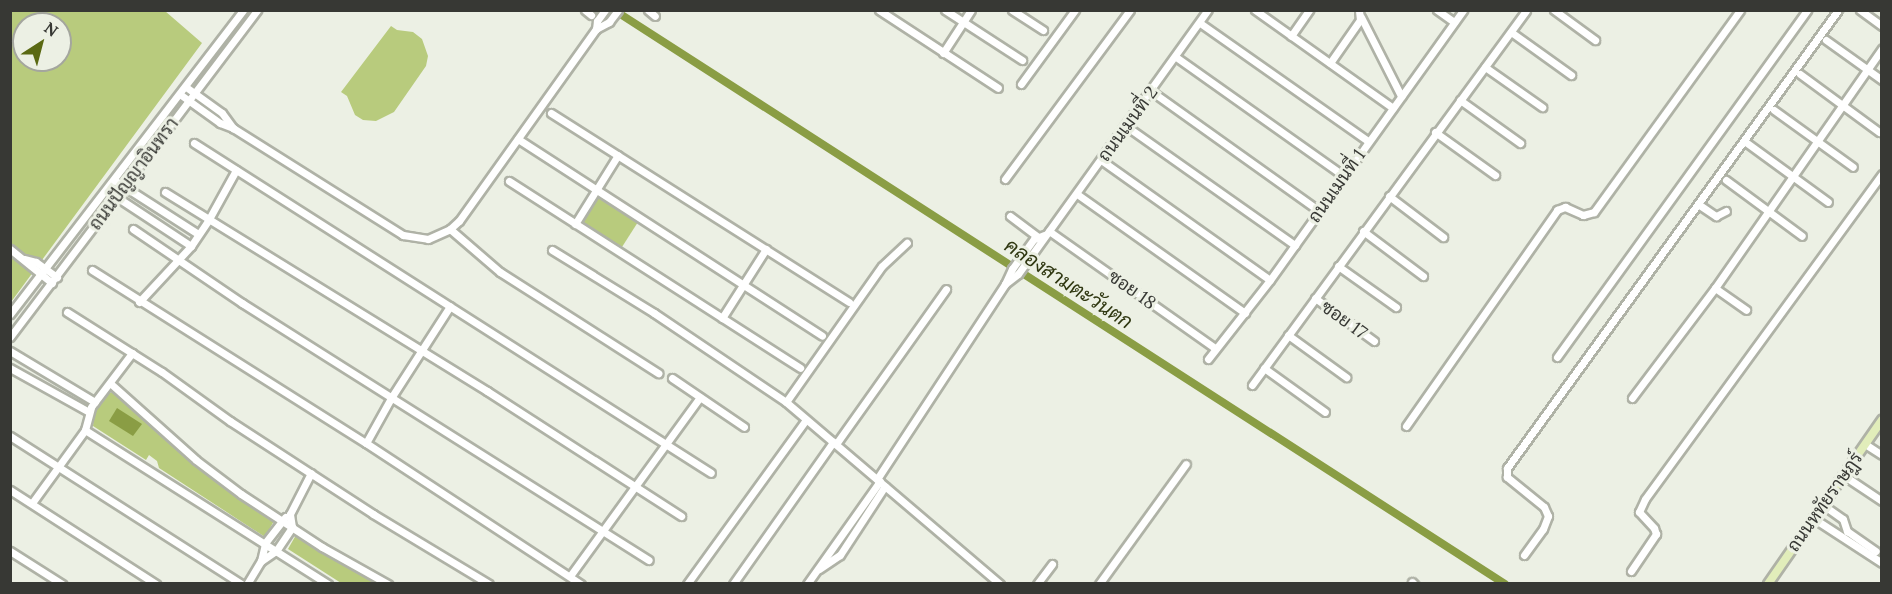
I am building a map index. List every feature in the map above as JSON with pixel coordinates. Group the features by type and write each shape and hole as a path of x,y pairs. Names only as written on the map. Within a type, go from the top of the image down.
{"main road":[{"name":"ถนนหทัยราษฎร์","path":"1768,584 1881,420"}],"street":[{"name":"ถนนปัญญาอินทรา","path":"10,314 181,95 243,10"},
{"name":"ถนนปัญญาอินทรา","path":"10,337 117,199 257,10"},
{"path":"596,29 592,14 605,10"},
{"path":"181,95 220,123 233,128 403,236 428,239 450,229 459,221 596,29 609,22 618,10"},
{"path":"648,10 655,16"},
{"path":"879,10 998,88"},
{"path":"945,10 1022,60"},
{"path":"943,53 971,10"},
{"path":"1012,10 1043,30"},
{"path":"1021,84 1075,10"},
{"path":"1005,179 1130,10"},
{"name":"ถนนเมนที่ 2","path":"807,584 817,570 840,555 881,482 1005,284 1077,194 1208,10"},
{"path":"1256,10 1392,108"},
{"path":"1291,36 1309,10"},
{"path":"1437,10 1454,22"},
{"name":"ถนนเมนที่ 1","path":"1208,359 1270,280 1462,10"},
{"path":"1252,385 1526,10"},
{"path":"1554,10 1595,40"},
{"path":"1406,426 1557,210 1565,207 1583,215 1594,212 1740,10"},
{"path":"1557,357 1807,10"},
{"path":"1524,555 1543,529 1548,516 1544,507 1507,477 1508,468 1838,10"},
{"path":"1860,10 1881,26"},
{"path":"1330,63 1360,14"},
{"path":"1360,14 1401,96"},
{"path":"1200,23 1368,141"},
{"path":"1511,32 1571,75"},
{"path":"1826,40 1881,80"},
{"path":"1632,398 1715,288 1881,49"},
{"path":"1176,57 1344,176"},
{"path":"1485,67 1542,107"},
{"path":"1800,74 1879,132"},
{"path":"186,87 222,113 233,128"},
{"path":"1151,92 1319,211"},
{"path":"1460,100 1520,142"},
{"path":"1774,110 1853,167"},
{"path":"551,113 849,302"},
{"path":"1126,126 1294,245"},
{"path":"1435,132 1495,175"},
{"path":"518,139 822,336"},
{"path":"194,143 711,473"},
{"path":"1747,143 1828,202"},
{"path":"575,224 618,155"},
{"path":"1101,160 1270,280"},
{"path":"139,302 179,261 210,219 236,170"},
{"path":"1631,571 1656,534 1654,528 1639,512 1645,499 1881,174"},
{"path":"114,180 198,234"},
{"path":"1726,180 1802,236"},
{"path":"509,181 800,368"},
{"path":"106,190 190,246"},
{"path":"165,192 681,516"},
{"path":"1077,194 1245,313"},
{"path":"1389,196 1443,237"},
{"path":"1698,204 1716,216 1726,211"},
{"name":"ซอย 18","path":"1010,216 1216,349"},
{"path":"133,228 179,261 648,560"},
{"path":"450,229 500,272 658,373"},
{"path":"1363,231 1423,276"},
{"path":"786,402 882,266 908,243"},
{"path":"10,249 40,274 54,280"},
{"path":"722,318 766,249"},
{"path":"552,250 654,313 786,402 805,421 881,482 1000,584"},
{"path":"24,259 45,268 54,280"},
{"path":"1338,266 1396,307"},
{"path":"92,270 139,302 366,443 581,584"},
{"path":"1715,288 1746,310"},
{"path":"733,584 946,289"},
{"name":"ซอย 17","path":"1315,298 1374,341"},
{"path":"366,443 450,306"},
{"path":"67,312 310,473 489,584"},
{"path":"1288,335 1347,377"},
{"path":"10,351 53,379 95,402"},
{"path":"32,504 85,430 89,412 95,402 132,353"},
{"path":"10,368 89,412"},
{"path":"1264,368 1325,412"},
{"path":"672,378 744,427"},
{"path":"48,389 53,379"},
{"path":"110,383 196,460 281,520 388,584"},
{"path":"570,576 700,397"},
{"path":"687,584 805,421"},
{"path":"85,430 328,584"},
{"path":"10,436 241,584"},
{"path":"1865,444 1881,455"},
{"path":"1099,584 1186,465"},
{"path":"246,584 261,561 265,543 281,520 290,514 310,473"},
{"path":"1843,475 1881,501"},
{"path":"10,490 156,584"},
{"path":"1823,505 1843,519 1847,531 1876,551"},
{"path":"261,561 276,551 292,527 290,514"},
{"path":"1813,518 1881,563"},
{"path":"10,551 62,584"},
{"path":"1037,584 1052,564"},
{"path":"471,584 475,575"}],"shaded area":[{"path":"11,11 165,11 202,43 11,302"},
{"path":"391,26 397,30 413,32 422,39 428,56 426,66 394,112 376,121 363,120 355,115 347,96 341,92"},
{"path":"599,197 638,222 622,247 582,222"},
{"path":"114,392 181,454 274,521 265,537 159,468 157,461 149,455 146,460 93,426 94,410 107,393"},
{"path":"117,408 142,424 133,436 109,421"},
{"path":"296,535 376,583 341,583 288,549"}],"waterway":[{"name":"คลองสามตะวันตก","path":"614,10 1505,584"}]}
